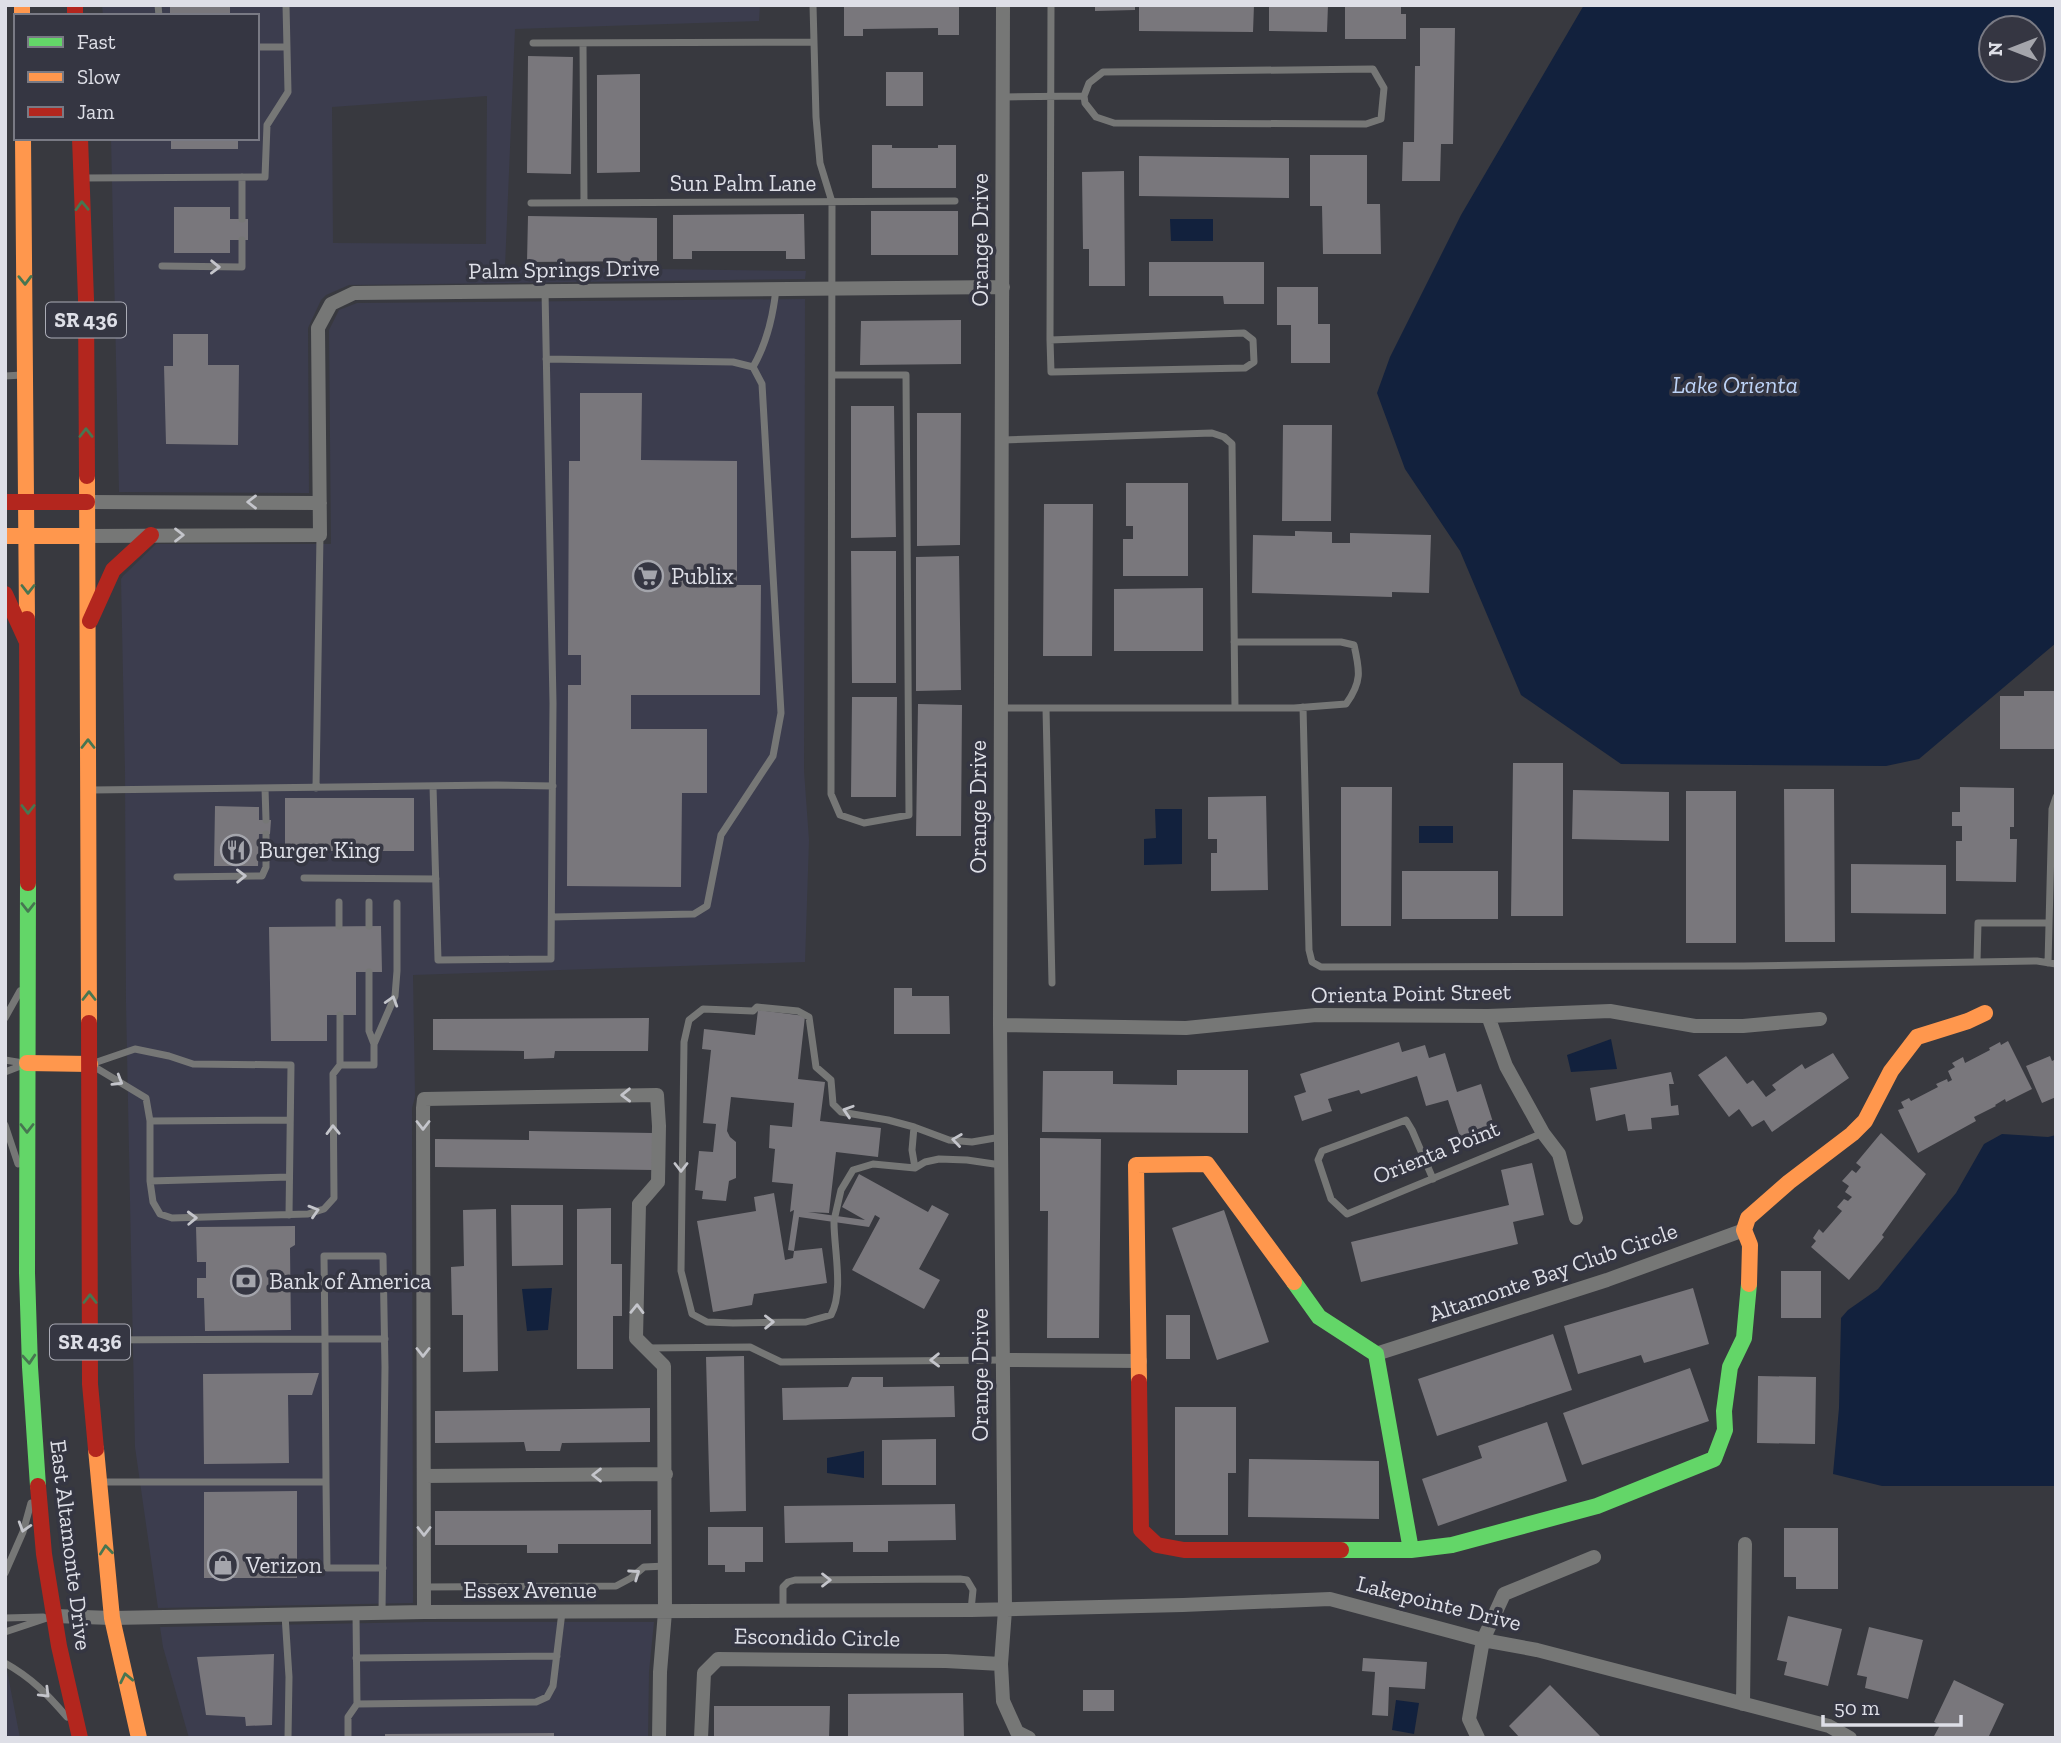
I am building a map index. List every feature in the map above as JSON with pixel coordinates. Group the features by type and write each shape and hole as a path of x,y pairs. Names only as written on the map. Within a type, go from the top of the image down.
{"main road":[{"name":"East Altamonte Drive","path":"23,140 28,536 27,1333 37,1479 54,1616 79,1734"},
{"name":"SR 436","path":"80,140 86,299 90,1384 112,1618"},
{"path":"5,502 86,502"},
{"path":"87,627 113,570 151,535"},
{"path":"5,536 86,536"},
{"path":"5,594 28,642"},
{"path":"1411,1550 1376,1354 1319,1317 1207,1164 1136,1165 1141,1530 1157,1545 1184,1550 1411,1550 1452,1545 1597,1506 1714,1458 1725,1430 1724,1411 1730,1367 1744,1338 1750,1245 1744,1230 1748,1218 1865,1121 1891,1071 1917,1037 1985,1013"},
{"path":"27,1063 90,1064"},
{"name":"East Altamonte Drive","path":"112,1618 139,1738"}],"street":[{"name":"Orange Drive","path":"1003,5 1000,1025 1005,1610"},
{"name":"Palm Springs Drive","path":"320,535 318,328 331,304 354,293 1003,287"},
{"path":"86,502 320,503"},
{"path":"86,536 320,535"},
{"name":"Orienta Point Street","path":"1000,1025 1186,1028 1316,1015 1488,1017 1610,1011 1695,1026 1743,1026 1820,1020"},
{"path":"1488,1017 1506,1066 1559,1154 1576,1218"},
{"path":"424,1612 424,1099 657,1095 658,1182 639,1204 636,1338 664,1366 666,1566 659,1738"},
{"name":"Altamonte Bay Club Circle","path":"1376,1354 1607,1280 1744,1230"},
{"path":"1003,1360 1140,1361"},
{"path":"424,1476 666,1474"},
{"path":"1743,1704 1745,1544"},
{"path":"1478,1738 1469,1719 1483,1640 1504,1594 1594,1558"},
{"name":"Lakepointe Drive","path":"1005,1610 1330,1599 1829,1726 1850,1738"},
{"path":"1005,1610 1001,1664 1003,1701 1017,1732 1029,1738"},
{"name":"Essex Avenue","path":"54,1616 112,1618 424,1612 1005,1610"},
{"name":"Escondido Circle","path":"701,1738 704,1673 718,1659 1001,1664"}],"lane":[{"path":"81,178 265,177 267,125 288,92 286,5"},
{"path":"813,5 820,163 832,202 831,794 840,815 864,823 909,815 906,375 833,375"},
{"path":"1050,340 1244,333 1253,340 1254,362 1245,368 1051,372 1050,340 1052,97 1051,5"},
{"path":"533,43 814,42"},
{"path":"583,43 584,203"},
{"path":"259,47 287,47"},
{"path":"1373,69 1384,88 1381,118 1366,124 1114,123 1096,117 1084,96 1088,83 1103,72 1373,69"},
{"path":"1003,97 1084,96"},
{"path":"242,177 242,219"},
{"name":"Sun Palm Lane","path":"531,203 955,201"},
{"path":"162,266 242,267 242,240"},
{"path":"754,367 764,349 776,289"},
{"path":"433,786 438,960 551,959 554,702 545,291"},
{"path":"546,359 733,362 754,367"},
{"path":"552,917 694,914 707,906 720,835 773,756 781,713 762,384 754,367"},
{"path":"5,376 26,375"},
{"path":"1003,440 1212,433 1224,437 1232,444 1235,708"},
{"path":"316,788 320,535"},
{"path":"1002,708 1303,707 1346,704 1353,694 1360,671 1354,645 1341,642 1234,642"},
{"path":"1303,707 1309,950 1312,962 1321,967 1732,966 2037,961 2052,964 2049,923 2052,809 2056,797"},
{"path":"1046,708 1052,983"},
{"path":"88,790 553,786"},
{"path":"265,788 266,820"},
{"path":"177,877 262,876 266,867 266,834"},
{"path":"304,878 436,879"},
{"path":"339,902 339,926"},
{"path":"369,902 369,926"},
{"path":"374,1044 395,996 397,903"},
{"path":"1978,962 1978,923 2049,923"},
{"path":"340,1065 374,1065 374,1044 369,1031 369,972"},
{"path":"5,1018 28,978"},
{"path":"1001,1137 972,1142 949,1140 888,1120 841,1112 833,1104 831,1080 816,1066 809,1017 798,1010 757,1007 752,1011 703,1009 689,1020 684,1041 681,1272 692,1314 707,1322 733,1323 806,1322 831,1315 836,1305 837,1292 835,1219 841,1191 853,1170 873,1164 915,1168 925,1162 939,1160 967,1160 1002,1165"},
{"path":"90,1064 146,1098 150,1121 150,1181 153,1202 160,1214 172,1218 307,1214 324,1209 334,1198 333,1074 340,1065 340,1015"},
{"path":"90,1064 135,1049 192,1064 290,1065 289,1215"},
{"path":"5,1060 27,1063"},
{"path":"5,1072 27,1063"},
{"path":"150,1121 290,1120"},
{"name":"Orienta Point","path":"1433,1178 1406,1120 1322,1151 1318,1160 1331,1199 1346,1214 1544,1133"},
{"path":"5,1125 27,1193"},
{"path":"914,1127 912,1150 915,1168"},
{"path":"150,1181 289,1177"},
{"path":"382,1613 383,1568 384,1339 383,1256 324,1256 327,1568 383,1568"},
{"path":"90,1340 384,1339"},
{"path":"647,1348 750,1346 781,1362 1003,1360"},
{"path":"5,1573 23,1532 37,1479"},
{"path":"99,1482 326,1482"},
{"path":"424,1587 616,1586 644,1567 666,1566"},
{"path":"783,1610 783,1587 795,1580 960,1579 967,1580 973,1590 971,1610"},
{"path":"356,1704 536,1702 547,1698 552,1686 562,1612"},
{"path":"348,1738 348,1717 356,1704 356,1614"},
{"path":"285,1615 289,1738"},
{"path":"5,1618 54,1616"},
{"path":"5,1632 54,1616"},
{"path":"356,1658 556,1656"},
{"path":"5,1663 26,1675 47,1693 79,1734"}],"shaded area":[{"path":"102,5 760,5 759,21 515,29 505,267 806,271 805,279 349,285 321,300 308,328 309,493 119,492 111,140 259,140 259,14 103,14","holes":["487,96 486,244 333,243 332,107"]},
{"path":"805,299 804,771 809,840 805,962 413,975 413,1603 158,1608 135,1447 121,579 156,544 331,544 329,330 339,310 357,303"},
{"path":"424,1622 654,1622 649,1672 648,1738 189,1738 163,1647 160,1627"},
{"path":"5,1660 20,1738 5,1738"}],"water":[{"name":"Lake Orienta","path":"1584,5 2056,5 2056,643 1919,759 1886,766 1621,764 1521,695 1460,551 1405,469 1377,393 1390,357 1461,215"},
{"path":"1170,219 1213,219 1213,241 1171,241"},
{"path":"1155,809 1182,809 1182,864 1144,865 1144,839 1156,838"},
{"path":"1419,826 1453,826 1453,843 1419,843"},
{"path":"1611,1039 1617,1069 1571,1072 1567,1055"},
{"path":"2002,1134 2048,1137 2056,1135 2056,1486 1882,1486 1833,1474 1839,1408 1841,1318 1878,1289 1956,1193 1984,1144"},
{"path":"552,1288 548,1330 527,1331 522,1289"},
{"path":"864,1451 864,1478 827,1473 827,1458"},
{"path":"1396,1700 1419,1703 1414,1734 1392,1730"}],"building":[{"path":"170,5 230,5 230,14 170,14"},
{"path":"844,5 959,5 959,35 938,35 938,28 863,29 863,36 844,36"},
{"path":"1095,5 1135,5 1135,10 1095,11"},
{"path":"1139,5 1254,5 1253,32 1139,31"},
{"path":"1269,5 1328,5 1327,32 1269,31"},
{"path":"1345,5 1401,5 1401,14 1406,14 1406,39 1345,39"},
{"path":"1420,28 1455,28 1453,144 1441,144 1440,181 1402,181 1403,142 1414,142 1415,66 1420,66"},
{"path":"528,56 573,57 571,174 527,173"},
{"path":"886,72 923,72 923,106 886,106"},
{"path":"640,74 640,172 597,173 597,75"},
{"path":"171,140 238,140 238,149 171,149"},
{"path":"872,145 938,148 938,145 956,145 956,188 872,188"},
{"path":"1310,155 1367,155 1367,204 1380,204 1381,254 1323,254 1322,206 1310,206"},
{"path":"1139,156 1289,158 1289,198 1139,196"},
{"path":"1124,171 1125,286 1089,286 1089,249 1083,249 1082,172"},
{"path":"174,207 230,207 230,219 248,219 248,240 230,240 230,253 174,253"},
{"path":"871,211 958,211 958,255 871,255"},
{"path":"804,214 805,259 786,259 786,251 692,251 692,259 673,259 673,215"},
{"path":"528,216 657,218 657,261 527,262"},
{"path":"1149,262 1264,262 1264,304 1224,304 1223,296 1149,296"},
{"path":"1277,287 1318,287 1318,324 1330,324 1330,363 1291,363 1291,325 1277,325"},
{"path":"961,320 961,364 860,365 861,321"},
{"path":"173,334 208,334 208,365 239,365 238,445 166,444 164,366 173,366"},
{"path":"580,393 642,393 641,460 737,461 737,585 761,585 760,695 631,695 631,729 707,729 707,793 682,793 681,887 567,886 568,685 581,685 581,655 568,655 569,461 580,461"},
{"path":"851,406 894,406 896,537 851,538"},
{"path":"917,413 961,413 960,545 917,546"},
{"path":"1283,425 1332,425 1331,521 1282,521"},
{"path":"1126,483 1188,483 1188,576 1123,576 1123,539 1133,539 1133,526 1126,526"},
{"path":"1044,504 1093,504 1092,656 1043,656"},
{"path":"1295,531 1332,532 1332,543 1350,543 1350,533 1431,535 1429,593 1392,592 1392,597 1252,593 1253,535 1295,536"},
{"path":"851,551 896,551 896,683 852,683"},
{"path":"959,556 961,690 916,691 916,557"},
{"path":"1203,588 1203,651 1114,651 1114,589"},
{"path":"2024,691 2056,691 2056,749 2000,749 2000,696 2024,696"},
{"path":"852,697 897,697 896,797 851,797"},
{"path":"918,704 962,705 961,836 916,836"},
{"path":"1513,763 1563,763 1563,916 1511,916"},
{"path":"1341,787 1392,787 1391,926 1341,926"},
{"path":"1960,787 2014,788 2014,827 2010,827 2010,839 2017,839 2016,882 1956,881 1956,841 1962,841 1962,826 1952,826 1952,812 1960,812"},
{"path":"1784,789 1834,789 1835,942 1785,942"},
{"path":"1573,790 1669,792 1669,841 1572,839"},
{"path":"1686,791 1736,791 1736,943 1686,943"},
{"path":"1266,796 1268,890 1211,891 1211,853 1217,853 1217,839 1208,839 1208,797"},
{"path":"285,798 414,798 414,851 285,851"},
{"name":"Burger King","path":"215,806 259,807 259,820 271,820 270,834 259,834 258,866 214,866"},
{"path":"1851,864 1946,865 1946,914 1851,913"},
{"path":"1402,871 1498,871 1498,919 1402,919"},
{"path":"381,926 382,972 356,972 356,1015 327,1015 327,1041 271,1041 269,927"},
{"path":"894,988 912,988 912,996 949,996 950,1034 894,1034"},
{"path":"758,1010 805,1016 798,1079 825,1082 820,1121 881,1128 878,1157 836,1152 829,1213 808,1212 865,1220 842,1207 859,1174 928,1212 932,1205 949,1214 919,1269 940,1280 924,1309 852,1270 880,1218 875,1215 869,1227 799,1217 794,1251 788,1250 794,1210 790,1212 793,1184 772,1182 775,1149 769,1148 770,1125 792,1127 794,1103 731,1097 727,1131 736,1142 736,1178 729,1181 726,1201 702,1199 703,1191 695,1190 699,1151 713,1152 716,1124 703,1123 711,1050 702,1049 704,1029 755,1035"},
{"path":"649,1018 648,1051 555,1051 554,1058 524,1059 524,1051 433,1050 433,1019"},
{"path":"2008,1041 2032,1089 2006,1102 2005,1099 1974,1117 1976,1121 1918,1153 1898,1110 1904,1108 1901,1102 1909,1098 1911,1101 1938,1087 1936,1084 1947,1079 1948,1082 1952,1080 1948,1071 1955,1067 1952,1063 1963,1057 1965,1063 2000,1042 2001,1045"},
{"path":"1399,1042 1402,1052 1425,1045 1429,1058 1445,1053 1457,1092 1481,1084 1497,1135 1463,1146 1448,1100 1426,1106 1417,1076 1361,1094 1359,1090 1328,1099 1332,1111 1302,1121 1294,1096 1306,1092 1300,1074"},
{"path":"1833,1053 1849,1078 1772,1132 1764,1120 1752,1127 1739,1109 1729,1117 1698,1075 1726,1056 1747,1084 1753,1080 1766,1097 1776,1090 1772,1085 1802,1064 1805,1069"},
{"path":"2050,1056 2052,1061 2056,1059 2056,1097 2042,1103 2026,1066"},
{"path":"1177,1070 1248,1070 1248,1133 1042,1132 1043,1071 1113,1071 1113,1084 1177,1085"},
{"path":"1671,1072 1674,1084 1669,1084 1671,1106 1678,1105 1679,1115 1651,1118 1652,1129 1628,1131 1625,1114 1596,1121 1590,1088"},
{"path":"529,1131 653,1133 653,1170 435,1167 435,1139 529,1140"},
{"path":"1881,1133 1926,1174 1882,1235 1884,1237 1849,1280 1811,1247 1816,1241 1813,1238 1819,1229 1823,1233 1842,1211 1837,1207 1844,1199 1848,1201 1852,1197 1845,1192 1849,1186 1842,1181 1852,1170 1856,1173 1861,1167 1856,1163"},
{"path":"1040,1138 1101,1139 1099,1338 1047,1338 1048,1211 1040,1211"},
{"path":"1532,1163 1544,1215 1513,1222 1518,1244 1361,1282 1351,1242 1509,1205 1501,1170"},
{"path":"774,1193 785,1260 793,1258 794,1251 822,1248 827,1283 754,1294 752,1305 713,1312 697,1221 756,1211 754,1197"},
{"path":"511,1205 563,1205 563,1265 512,1266"},
{"path":"611,1208 611,1264 622,1264 622,1316 613,1316 613,1369 577,1369 577,1209"},
{"path":"496,1209 498,1371 463,1372 463,1315 452,1315 451,1267 464,1266 463,1210"},
{"path":"1224,1210 1269,1342 1217,1360 1172,1228"},
{"path":"295,1226 295,1245 290,1248 291,1330 205,1331 204,1298 197,1298 197,1278 206,1278 206,1262 197,1262 196,1227"},
{"path":"1781,1271 1821,1271 1821,1318 1781,1318"},
{"path":"1693,1288 1709,1344 1644,1363 1641,1355 1578,1374 1564,1326"},
{"path":"1166,1315 1190,1315 1190,1359 1166,1359"},
{"path":"1553,1334 1572,1390 1437,1436 1418,1379"},
{"path":"744,1356 746,1511 710,1512 706,1357"},
{"path":"1690,1368 1709,1421 1582,1465 1563,1413"},
{"path":"319,1373 312,1395 288,1395 289,1463 204,1464 203,1374"},
{"path":"1758,1376 1816,1377 1815,1444 1757,1443"},
{"path":"852,1377 883,1377 883,1387 954,1386 955,1417 783,1420 782,1388 848,1387"},
{"path":"1175,1407 1236,1407 1236,1473 1228,1473 1228,1535 1175,1535"},
{"path":"650,1408 650,1442 562,1443 560,1451 526,1451 524,1442 435,1443 435,1411"},
{"path":"1547,1422 1567,1481 1438,1526 1422,1479 1482,1458 1478,1446"},
{"path":"936,1439 936,1485 882,1485 882,1440"},
{"path":"1249,1459 1379,1461 1379,1519 1248,1517"},
{"path":"297,1491 297,1578 204,1578 204,1492"},
{"path":"955,1504 956,1540 888,1541 888,1552 853,1552 853,1542 785,1543 784,1506"},
{"path":"651,1510 651,1544 558,1544 558,1553 527,1553 527,1545 435,1545 435,1511"},
{"path":"708,1527 763,1527 763,1562 745,1562 745,1572 725,1572 725,1565 708,1565"},
{"path":"1784,1528 1838,1528 1838,1589 1796,1589 1796,1577 1784,1577"},
{"path":"1788,1616 1842,1629 1828,1686 1784,1675 1787,1662 1777,1660"},
{"path":"1869,1627 1923,1640 1908,1699 1865,1688 1867,1677 1857,1675"},
{"path":"274,1654 272,1725 246,1726 245,1717 206,1715 197,1657"},
{"path":"1363,1658 1427,1662 1425,1689 1389,1687 1388,1716 1372,1715 1375,1672 1362,1671"},
{"path":"1954,1680 2004,1704 1988,1738 1933,1738 1940,1725 1934,1722"},
{"path":"1550,1685 1602,1738 1520,1738 1509,1726"},
{"path":"1083,1690 1114,1690 1114,1711 1083,1711"},
{"path":"963,1693 964,1738 848,1738 848,1694"},
{"path":"714,1706 830,1706 829,1738 714,1738"},
{"path":"554,1733 554,1738 385,1738 385,1734"}],"traffic: fast":[{"path":"28,883 27,1273 38,1486"},
{"path":"1294,1282 1319,1317 1376,1354 1411,1550"},
{"path":"1341,1550 1411,1550 1452,1545 1597,1506 1714,1459 1725,1430 1724,1411 1730,1367 1744,1338 1749,1284"}],"traffic: slow":[{"path":"22,5 22,14"},
{"path":"23,140 27,619"},
{"path":"87,476 89,1023"},
{"path":"5,536 87,536"},
{"path":"1749,1284 1750,1245 1744,1230 1748,1218 1865,1121 1891,1071 1917,1037 1985,1013"},
{"path":"27,1063 90,1064"},
{"path":"1139,1382 1136,1165 1207,1164 1294,1282"},
{"path":"96,1449 112,1618 139,1738"}],"traffic: jam":[{"path":"75,5 75,14"},
{"path":"80,140 86,299 87,476"},
{"path":"5,502 87,502"},
{"path":"90,621 113,570 151,535"},
{"path":"5,594 26,640"},
{"path":"27,619 28,883"},
{"path":"89,1023 90,1384 96,1449"},
{"path":"1139,1382 1141,1530 1157,1545 1184,1550 1341,1550"},
{"path":"38,1486 44,1554 59,1646 80,1738"}],"place":[{"name":"Publix","path":"648,576"},
{"name":"Burger King","path":"236,850"},
{"name":"Bank of America","path":"246,1281"},
{"name":"Verizon","path":"223,1565"}]}
